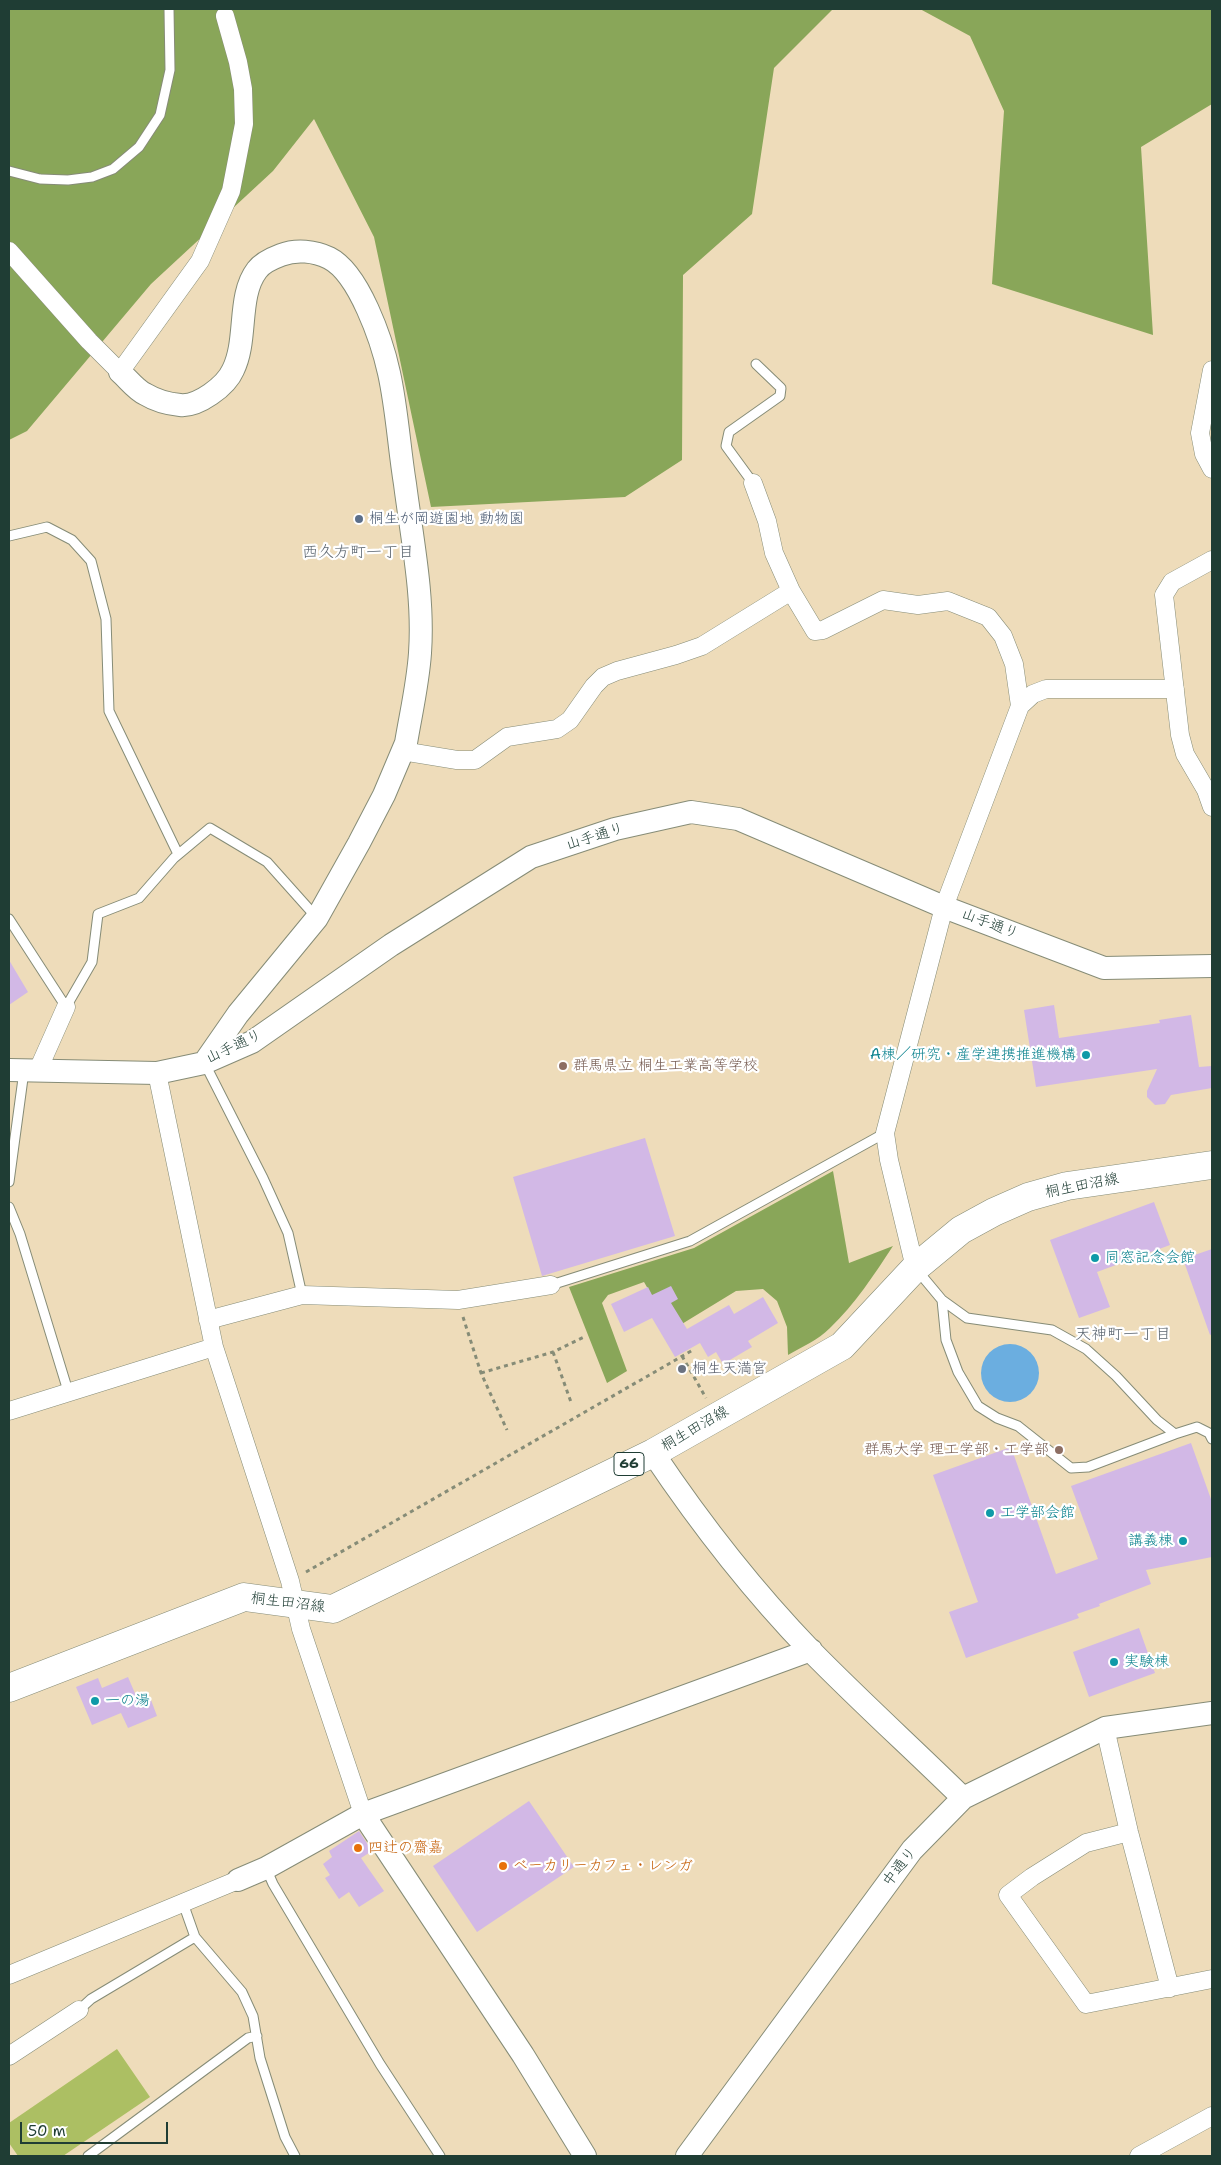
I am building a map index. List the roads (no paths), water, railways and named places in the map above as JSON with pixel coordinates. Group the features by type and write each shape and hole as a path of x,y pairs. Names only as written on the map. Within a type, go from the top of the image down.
{"main road":[{"name":"桐生田沼線","path":"9,1688 244,1597 293,1593 333,1609 653,1453 842,1346 915,1268 961,1230 1028,1197 1067,1186 1212,1165"}],"street":[{"path":"120,372 188,280 200,260 231,191 244,124 243,89 226,13"},
{"path":"9,251 89,341 120,372 143,394 167,403 183,406 203,399 220,388 233,371 239,352 248,287 257,269 273,258 290,251 310,252 329,258 345,268 359,290 369,312 389,372 420,605 420,653 409,725 402,751 384,795 364,835 317,918 238,1014 204,1063"},
{"path":"1212,370 1200,434 1204,454 1212,469"},
{"path":"753,483 767,521 774,553 791,591 815,631 823,630 883,600 918,606 948,600 988,616 1003,636 1014,664 1020,706"},
{"path":"1212,560 1172,582 1164,594 1180,735 1185,754 1206,790 1212,807"},
{"path":"402,751 457,760 475,760 507,738 557,729 570,720 594,686 603,677 617,671 702,646 791,591"},
{"path":"915,1268 889,1160 886,1133 944,907 1020,706 1033,694 1046,689 1175,689"},
{"name":"山手通り","path":"24,1070 158,1072 204,1063 252,1042 391,945 531,857 615,829 691,812 738,819 944,907 1104,968 1212,966"},
{"path":"24,1070 66,1007"},
{"path":"158,1072 214,1347 293,1593 301,1628 363,1814 523,2055 585,2156"},
{"path":"208,1320 302,1295 458,1300 551,1285"},
{"path":"9,1411 68,1391 214,1347"},
{"path":"653,1453 692,1510 733,1563 811,1650 963,1798"},
{"path":"9,1975 266,1868 363,1814 811,1650"},
{"name":"中通り","path":"687,2156 912,1850 963,1798 1105,1728 1212,1716"},
{"path":"1105,1728 1129,1832 1170,1988"},
{"path":"1129,1832 1086,1844 1032,1877 1008,1895 1086,2004 1212,1979"},
{"path":"9,2056 79,2010"},
{"path":"1139,2156 1212,2116"}],"lane":[{"path":"9,171 40,179 68,180 92,178 113,169 139,147 160,115 170,70 169,9"},
{"path":"753,483 726,446 729,432 780,396 781,388 756,364"},
{"path":"9,536 48,527 72,540 91,561 106,619 109,711 178,854"},
{"path":"9,919 66,1007 92,962 98,914 139,898 178,854 210,828 267,862 317,918"},
{"path":"204,1063 263,1178 288,1233 302,1295"},
{"path":"9,1182 24,1070"},
{"path":"551,1285 690,1242 886,1133"},
{"path":"9,1207 20,1234 68,1391"},
{"path":"915,1268 942,1300 967,1318 1052,1330 1086,1349 1116,1376 1157,1420 1175,1434"},
{"path":"942,1300 946,1340 958,1372 978,1406 1018,1426 1070,1468 1088,1467 1197,1427 1209,1433 1212,1439"},
{"path":"266,1868 273,1884 380,2064 440,2156"},
{"path":"183,1903 195,1937 242,1992 253,2016 260,2058 272,2099 285,2137 295,2156"},
{"path":"79,2010 91,1999 195,1937"},
{"path":"88,2156 248,2038 257,2036"}],"water":[{"path":"1010,1344 1021,1346 1034,1357 1039,1373 1037,1384 1026,1397 1010,1402 999,1400 986,1389 981,1373 983,1362 994,1349"}],"place":[{"name":"桐生が岡遊園地 動物園","path":"359,519"},
{"name":"A棟／研究・産学連携推進機構","path":"1086,1055"},
{"name":"群馬県立 桐生工業高等学校","path":"563,1066"},
{"name":"同窓記念会館","path":"1095,1258"},
{"name":"桐生天満宮","path":"682,1369"},
{"name":"群馬大学 理工学部・工学部","path":"1059,1450"},
{"name":"工学部会館","path":"990,1513"},
{"name":"講義棟","path":"1183,1541"},
{"name":"実験棟","path":"1114,1662"},
{"name":"一の湯","path":"95,1701"},
{"name":"四辻の齋嘉","path":"358,1848"},
{"name":"ベーカリーカフェ・レンガ","path":"503,1866"}],"district":[{"name":"西久方町一丁目","path":"358,553"},
{"name":"天神町一丁目","path":"1123,1335"}]}
